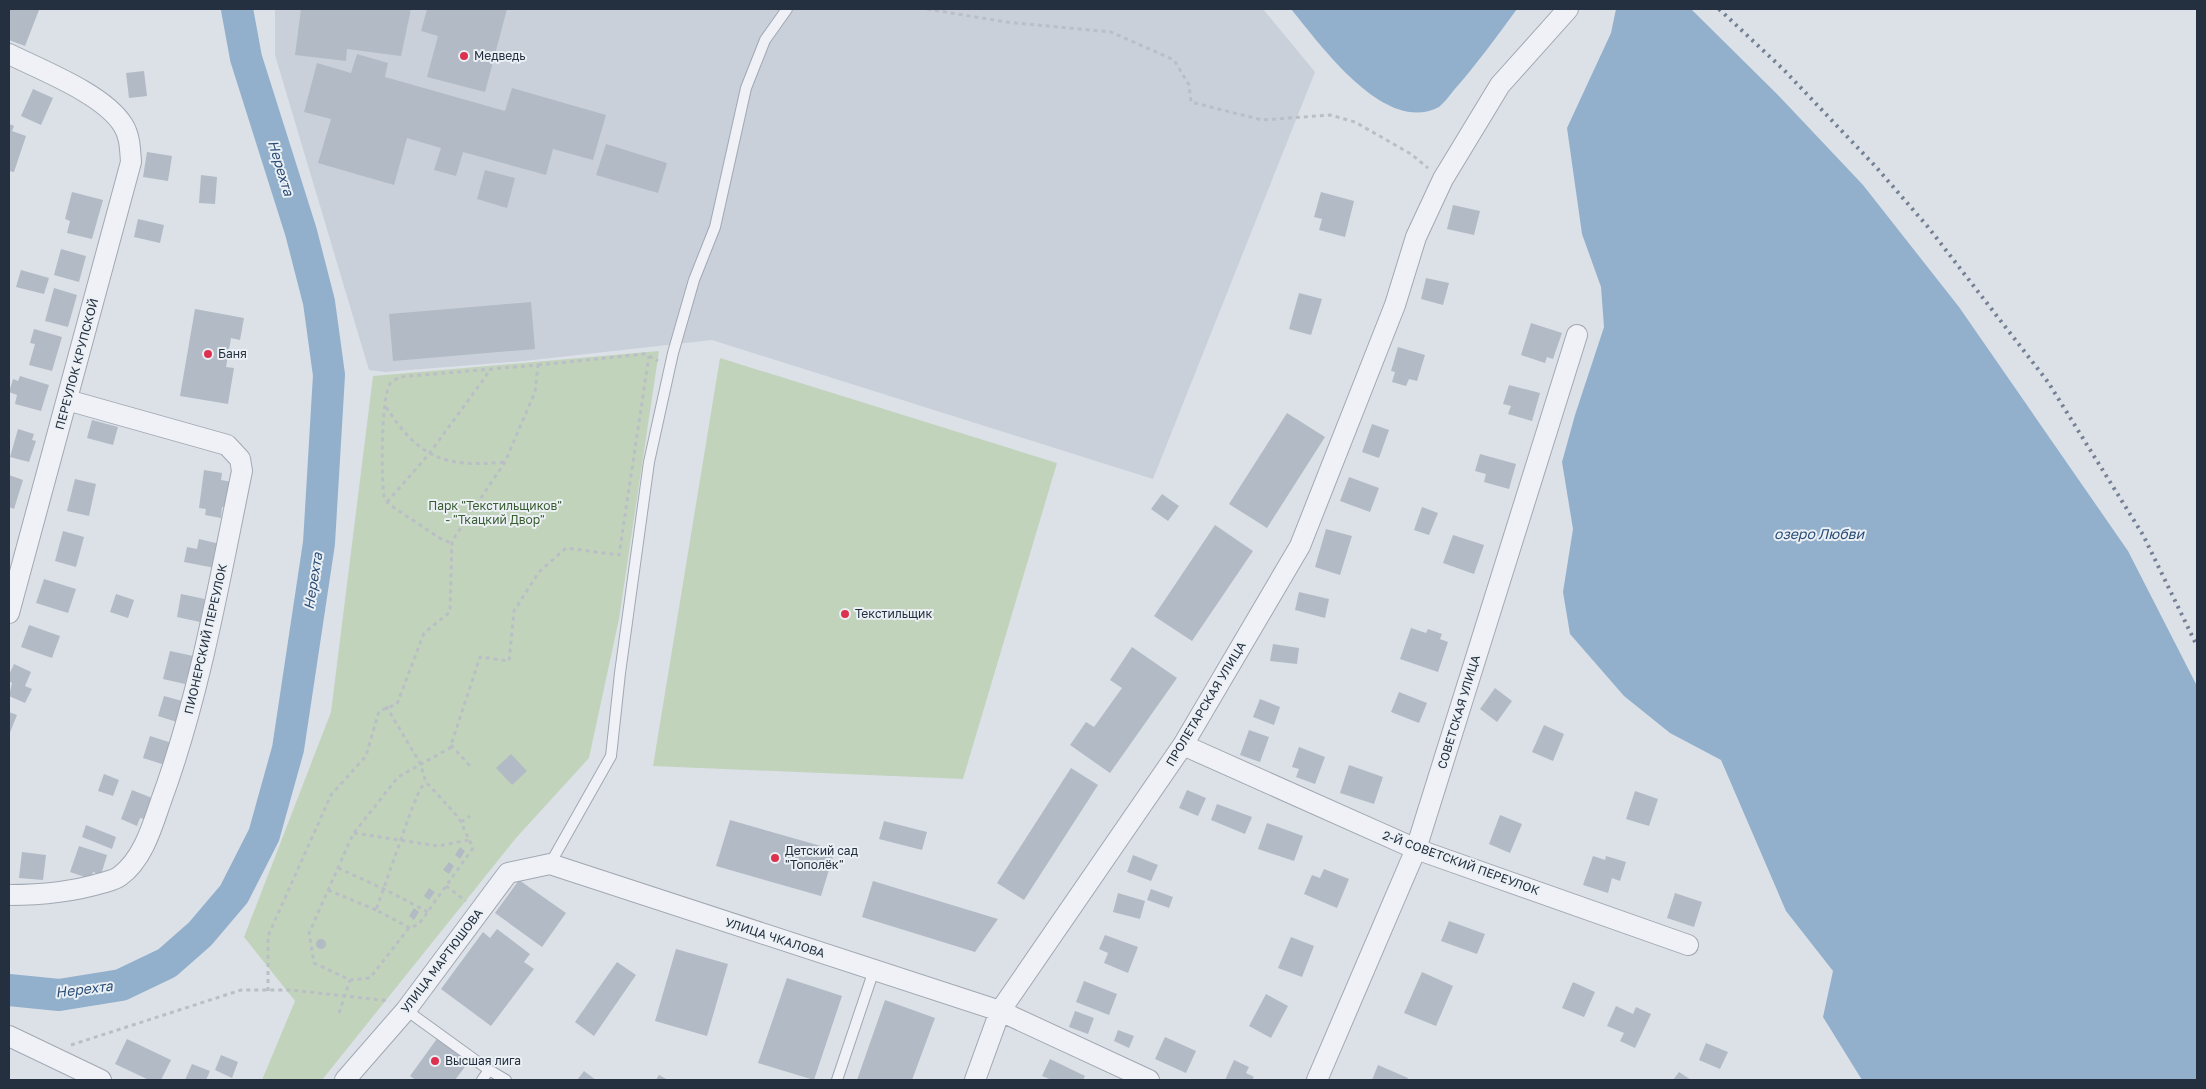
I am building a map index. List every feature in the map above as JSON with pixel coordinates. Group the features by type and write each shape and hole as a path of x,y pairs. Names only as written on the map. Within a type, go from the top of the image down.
{"street":[{"name":"ПРОЛЕТАРСКАЯ УЛИЦА","path":"975,1080 1000,1011 1183,745 1300,546 1396,304 1416,237 1443,179 1500,85 1568,9"},
{"name":"ПЕРЕУЛОК КРУПСКОЙ","path":"9,54 94,96 123,125 130,144 131,162 9,613"},
{"name":"СОВЕТСКАЯ УЛИЦА","path":"1317,1080 1416,849 1577,335"},
{"name":"ПИОНЕРСКИЙ ПЕРЕУЛОК","path":"9,895 63,892 92,886 119,877 136,860 150,831 180,751 205,650 242,471 240,459 227,445 67,400"},
{"name":"2-Й СОВЕТСКИЙ ПЕРЕУЛОК","path":"1183,745 1416,849 1688,945"},
{"name":"УЛИЦА МАРТЮШОВА","path":"345,1080 406,1010 508,873 550,864"},
{"name":"УЛИЦА ЧКАЛОВА","path":"550,864 1000,1011 1149,1080"},
{"path":"9,1036 101,1080"}],"lane":[{"path":"550,864 612,756 620,673 650,462 670,367 694,280 715,227 746,88 766,40 787,9"},
{"path":"836,1080 874,970"},
{"path":"406,1010 506,1080"},
{"path":"482,1080 490,1070"}],"path":[{"path":"927,9 1006,22 1111,32 1174,60 1188,85 1191,102 1262,120 1330,115 1355,122 1411,154 1443,179"},
{"path":"451,542 441,539 384,499 382,473 387,394 391,384 399,377 645,354 670,367"},
{"path":"386,706 420,763 426,782 461,822 473,848 420,924 410,928 370,978 350,980 314,963 309,934 354,833 398,777 420,763 450,748 480,657 509,661 514,611 538,572 566,548 619,555 649,356"},
{"path":"268,991 268,936 331,795 366,756 379,710 386,706 397,704 424,633 450,612 451,542 505,462 535,392 538,365"},
{"path":"387,502 429,454 486,376 489,369"},
{"path":"386,406 406,433 429,454 449,462 466,465 505,462"},
{"path":"451,745 470,766"},
{"path":"376,910 420,789 426,782"},
{"path":"461,822 470,816"},
{"path":"354,833 438,846 469,840"},
{"path":"338,868 428,912"},
{"path":"446,886 479,912"},
{"path":"328,890 376,910 410,928"},
{"path":"339,1013 350,980"},
{"path":"46,1053 240,990 291,990 395,1002 406,1010"}],"shaded area":[{"path":"275,9 1263,9 1315,72 1153,479 712,340 524,361 385,372 369,370 275,55"}],"green space":[{"name":"Парк \"Текстильщиков\" - \"Ткацкий Двор\"","path":"659,351 619,619 589,758 516,838 322,1080 262,1080 295,1001 244,937 331,712 373,376"},
{"name":"Текстильщик","path":"720,358 1057,463 963,779 653,766"}],"water":[{"path":"1291,9 1517,9 1479,60 1443,103 1439,107 1418,113 1397,109 1376,98 1356,82 1336,63"},
{"name":"озеро Любви","path":"1616,9 1691,9 1777,94 1863,185 1959,307 2128,551 2197,686 2197,1080 1862,1080 1823,1017 1833,971 1786,911 1721,760 1670,733 1624,696 1570,634 1563,592 1573,529 1562,462 1575,415 1604,327 1601,287 1582,234 1567,128 1611,33"}],"building":[{"path":"9,9 39,10 25,46 9,40"},
{"path":"301,9 411,9 401,56 347,49 346,61 295,55"},
{"name":"Медведь","path":"427,9 507,9 485,92 427,77 438,36 421,31"},
{"path":"357,54 388,63 385,77 505,111 512,88 606,115 593,160 553,149 546,175 463,152 456,176 434,170 441,148 407,138 394,185 318,163 331,119 304,112 317,63 351,73"},
{"path":"144,71 147,96 129,98 126,73"},
{"path":"33,89 53,98 41,125 21,116"},
{"path":"9,124 14,126 12,131 26,136 14,172 9,171"},
{"path":"606,144 667,163 658,193 596,175"},
{"path":"147,152 172,156 168,181 143,177"},
{"path":"485,170 515,178 507,208 477,199"},
{"path":"201,175 217,177 215,204 199,203"},
{"path":"72,192 103,200 92,239 67,233 70,221 65,219"},
{"path":"1321,192 1354,201 1345,237 1319,230 1322,219 1314,217"},
{"path":"1453,205 1480,211 1474,235 1447,229"},
{"path":"138,219 164,225 160,243 134,237"},
{"path":"61,249 86,256 79,282 54,275"},
{"path":"21,270 49,278 44,294 16,287"},
{"path":"1426,278 1449,283 1443,305 1421,299"},
{"path":"54,288 77,295 68,327 45,321"},
{"path":"1299,293 1322,299 1311,335 1289,329"},
{"path":"531,302 535,349 393,361 389,314"},
{"name":"Баня","path":"195,309 244,318 240,340 231,338 226,367 234,368 228,404 180,396"},
{"path":"1531,323 1562,333 1553,359 1547,357 1545,363 1521,355"},
{"path":"34,329 62,337 52,371 29,365 35,344 30,343"},
{"path":"1398,347 1425,355 1417,381 1409,379 1406,386 1392,382 1395,372 1391,371"},
{"path":"20,376 49,385 41,411 15,404 17,395 9,392 13,379 18,381"},
{"path":"1509,385 1540,393 1532,421 1508,414 1511,406 1503,404"},
{"path":"1287,413 1325,437 1267,528 1229,504"},
{"path":"92,420 118,427 113,445 87,438"},
{"path":"1372,424 1389,430 1379,458 1362,452"},
{"path":"18,429 34,434 32,440 36,441 29,462 10,457"},
{"path":"1480,454 1516,464 1509,489 1484,482 1486,474 1475,471"},
{"path":"204,470 222,473 221,480 233,482 230,508 222,507 221,518 205,515 206,509 199,508"},
{"path":"9,475 23,480 14,509 9,507"},
{"path":"1349,477 1379,488 1370,512 1340,501"},
{"path":"75,479 96,484 89,516 67,511"},
{"path":"1162,494 1179,506 1168,521 1151,509"},
{"path":"1422,507 1438,513 1429,535 1414,530"},
{"path":"1215,525 1253,551 1192,641 1154,616"},
{"path":"1326,529 1352,536 1340,575 1315,567"},
{"path":"63,531 84,537 76,567 55,561"},
{"path":"1453,535 1484,545 1474,574 1443,563"},
{"path":"199,539 220,544 215,568 184,562 187,547 197,549"},
{"path":"44,579 76,589 68,613 36,603"},
{"path":"1299,592 1329,599 1325,618 1295,610"},
{"path":"116,594 134,600 128,618 110,612"},
{"path":"181,594 205,599 200,622 177,617"},
{"path":"29,625 60,636 52,658 21,647"},
{"path":"1411,628 1426,633 1428,629 1442,634 1440,639 1448,642 1438,672 1400,659"},
{"path":"1273,644 1299,648 1297,664 1270,661"},
{"path":"1132,647 1177,678 1110,773 1070,745 1086,722 1094,727 1122,688 1110,680"},
{"path":"170,651 198,657 193,677 187,676 185,684 163,679"},
{"path":"14,664 31,672 25,686 32,689 25,703 9,696 12,683 9,681 9,675"},
{"path":"1495,688 1512,701 1497,722 1480,709"},
{"path":"1399,692 1427,703 1419,723 1391,712"},
{"path":"164,696 186,702 180,723 158,716"},
{"path":"1260,699 1280,707 1274,725 1253,717"},
{"path":"9,712 17,715 9,735"},
{"path":"1544,725 1564,734 1553,761 1532,752"},
{"path":"1249,730 1269,737 1260,762 1240,755"},
{"path":"150,736 172,743 165,765 143,758"},
{"path":"1299,747 1325,757 1315,784 1296,777 1299,769 1292,767"},
{"path":"511,754 527,771 512,785 496,768"},
{"path":"1349,765 1383,777 1374,804 1340,793"},
{"path":"1071,768 1098,785 1024,900 997,883"},
{"path":"104,774 119,780 113,796 98,791"},
{"path":"132,790 152,798 144,819 140,818 137,826 121,819"},
{"path":"1187,790 1206,798 1198,816 1179,808"},
{"path":"1635,791 1658,799 1649,826 1626,819"},
{"path":"1217,804 1252,817 1245,834 1211,820"},
{"path":"1500,815 1522,824 1510,853 1489,844"},
{"name":"Детский сад \"Тополёк\"","path":"730,820 835,850 821,896 716,866"},
{"path":"884,821 927,832 922,850 879,839"},
{"path":"1267,823 1303,836 1294,861 1258,849"},
{"path":"86,825 116,837 112,849 82,837"},
{"path":"79,846 107,855 101,875 93,872 91,879 70,872"},
{"path":"460,847 465,851 460,859 455,855"},
{"path":"22,852 46,855 43,880 19,878"},
{"path":"1133,855 1158,865 1151,881 1127,872"},
{"path":"1593,856 1605,860 1606,856 1626,862 1620,881 1612,878 1608,893 1583,885"},
{"path":"449,862 454,866 449,874 443,870"},
{"path":"1324,869 1349,879 1337,908 1304,894 1312,875 1320,878"},
{"path":"519,880 566,913 542,947 495,913"},
{"path":"873,881 998,919 975,952 862,917"},
{"path":"429,888 435,892 429,900 424,896"},
{"path":"1151,889 1173,897 1169,908 1147,900"},
{"path":"1118,893 1145,901 1140,919 1113,912"},
{"path":"1675,893 1702,902 1694,927 1667,918"},
{"path":"414,908 419,912 414,920 409,916"},
{"path":"1449,921 1485,934 1477,954 1441,941"},
{"path":"497,929 530,954 524,962 534,969 491,1026 441,989 483,932 490,938"},
{"path":"1105,935 1138,947 1128,973 1104,963 1108,953 1099,949"},
{"path":"1291,937 1314,946 1302,977 1278,968"},
{"path":"319,939 323,939 326,944 325,948 319,949 316,946 316,942"},
{"path":"676,949 728,964 707,1036 655,1021"},
{"path":"617,962 636,975 594,1036 575,1022"},
{"path":"1422,972 1453,986 1436,1026 1404,1013"},
{"path":"787,978 842,996 814,1080 758,1063"},
{"path":"1084,981 1117,994 1109,1015 1076,1002"},
{"path":"1573,982 1595,992 1584,1017 1562,1008"},
{"path":"1266,994 1288,1006 1271,1038 1249,1026"},
{"path":"885,1000 935,1018 912,1080 857,1080"},
{"path":"1616,1006 1633,1014 1636,1007 1651,1014 1635,1048 1620,1041 1624,1033 1607,1026"},
{"path":"1075,1011 1094,1018 1088,1034 1069,1027"},
{"path":"1118,1030 1134,1036 1129,1048 1114,1041"},
{"path":"441,1033 473,1056 455,1080 416,1080 410,1076"},
{"path":"1165,1037 1196,1051 1186,1073 1155,1059"},
{"path":"127,1039 171,1060 161,1080 149,1080 115,1064"},
{"path":"1706,1043 1728,1052 1720,1069 1699,1060"},
{"path":"221,1055 238,1062 232,1078 215,1070"},
{"path":"1050,1059 1085,1076 1083,1080 1052,1080 1042,1076"},
{"path":"1234,1060 1249,1067 1246,1073 1254,1077 1252,1080 1225,1080"},
{"path":"192,1064 210,1071 206,1080 185,1080"},
{"path":"1378,1065 1408,1078 1407,1080 1372,1080"},
{"path":"584,1071 596,1080 577,1080"},
{"path":"1679,1072 1691,1080 1673,1080"},
{"path":"659,1075 668,1080 656,1080"}],"waterway":[{"name":"Нерехта","path":"9,990 59,995 121,985 167,963 200,934 234,894 264,835 288,749 319,543 329,375 319,302 301,232 246,58 237,9"}],"railway":[{"path":"1719,9 1784,70 1876,167 1928,227 2048,382 2143,535 2197,646"}],"place":[{"name":"Медведь","path":"464,56"},
{"name":"Баня","path":"208,354"},
{"name":"Текстильщик","path":"845,614"},
{"name":"Детский сад \"Тополёк\"","path":"775,858"},
{"name":"Высшая лига","path":"435,1061"}]}
